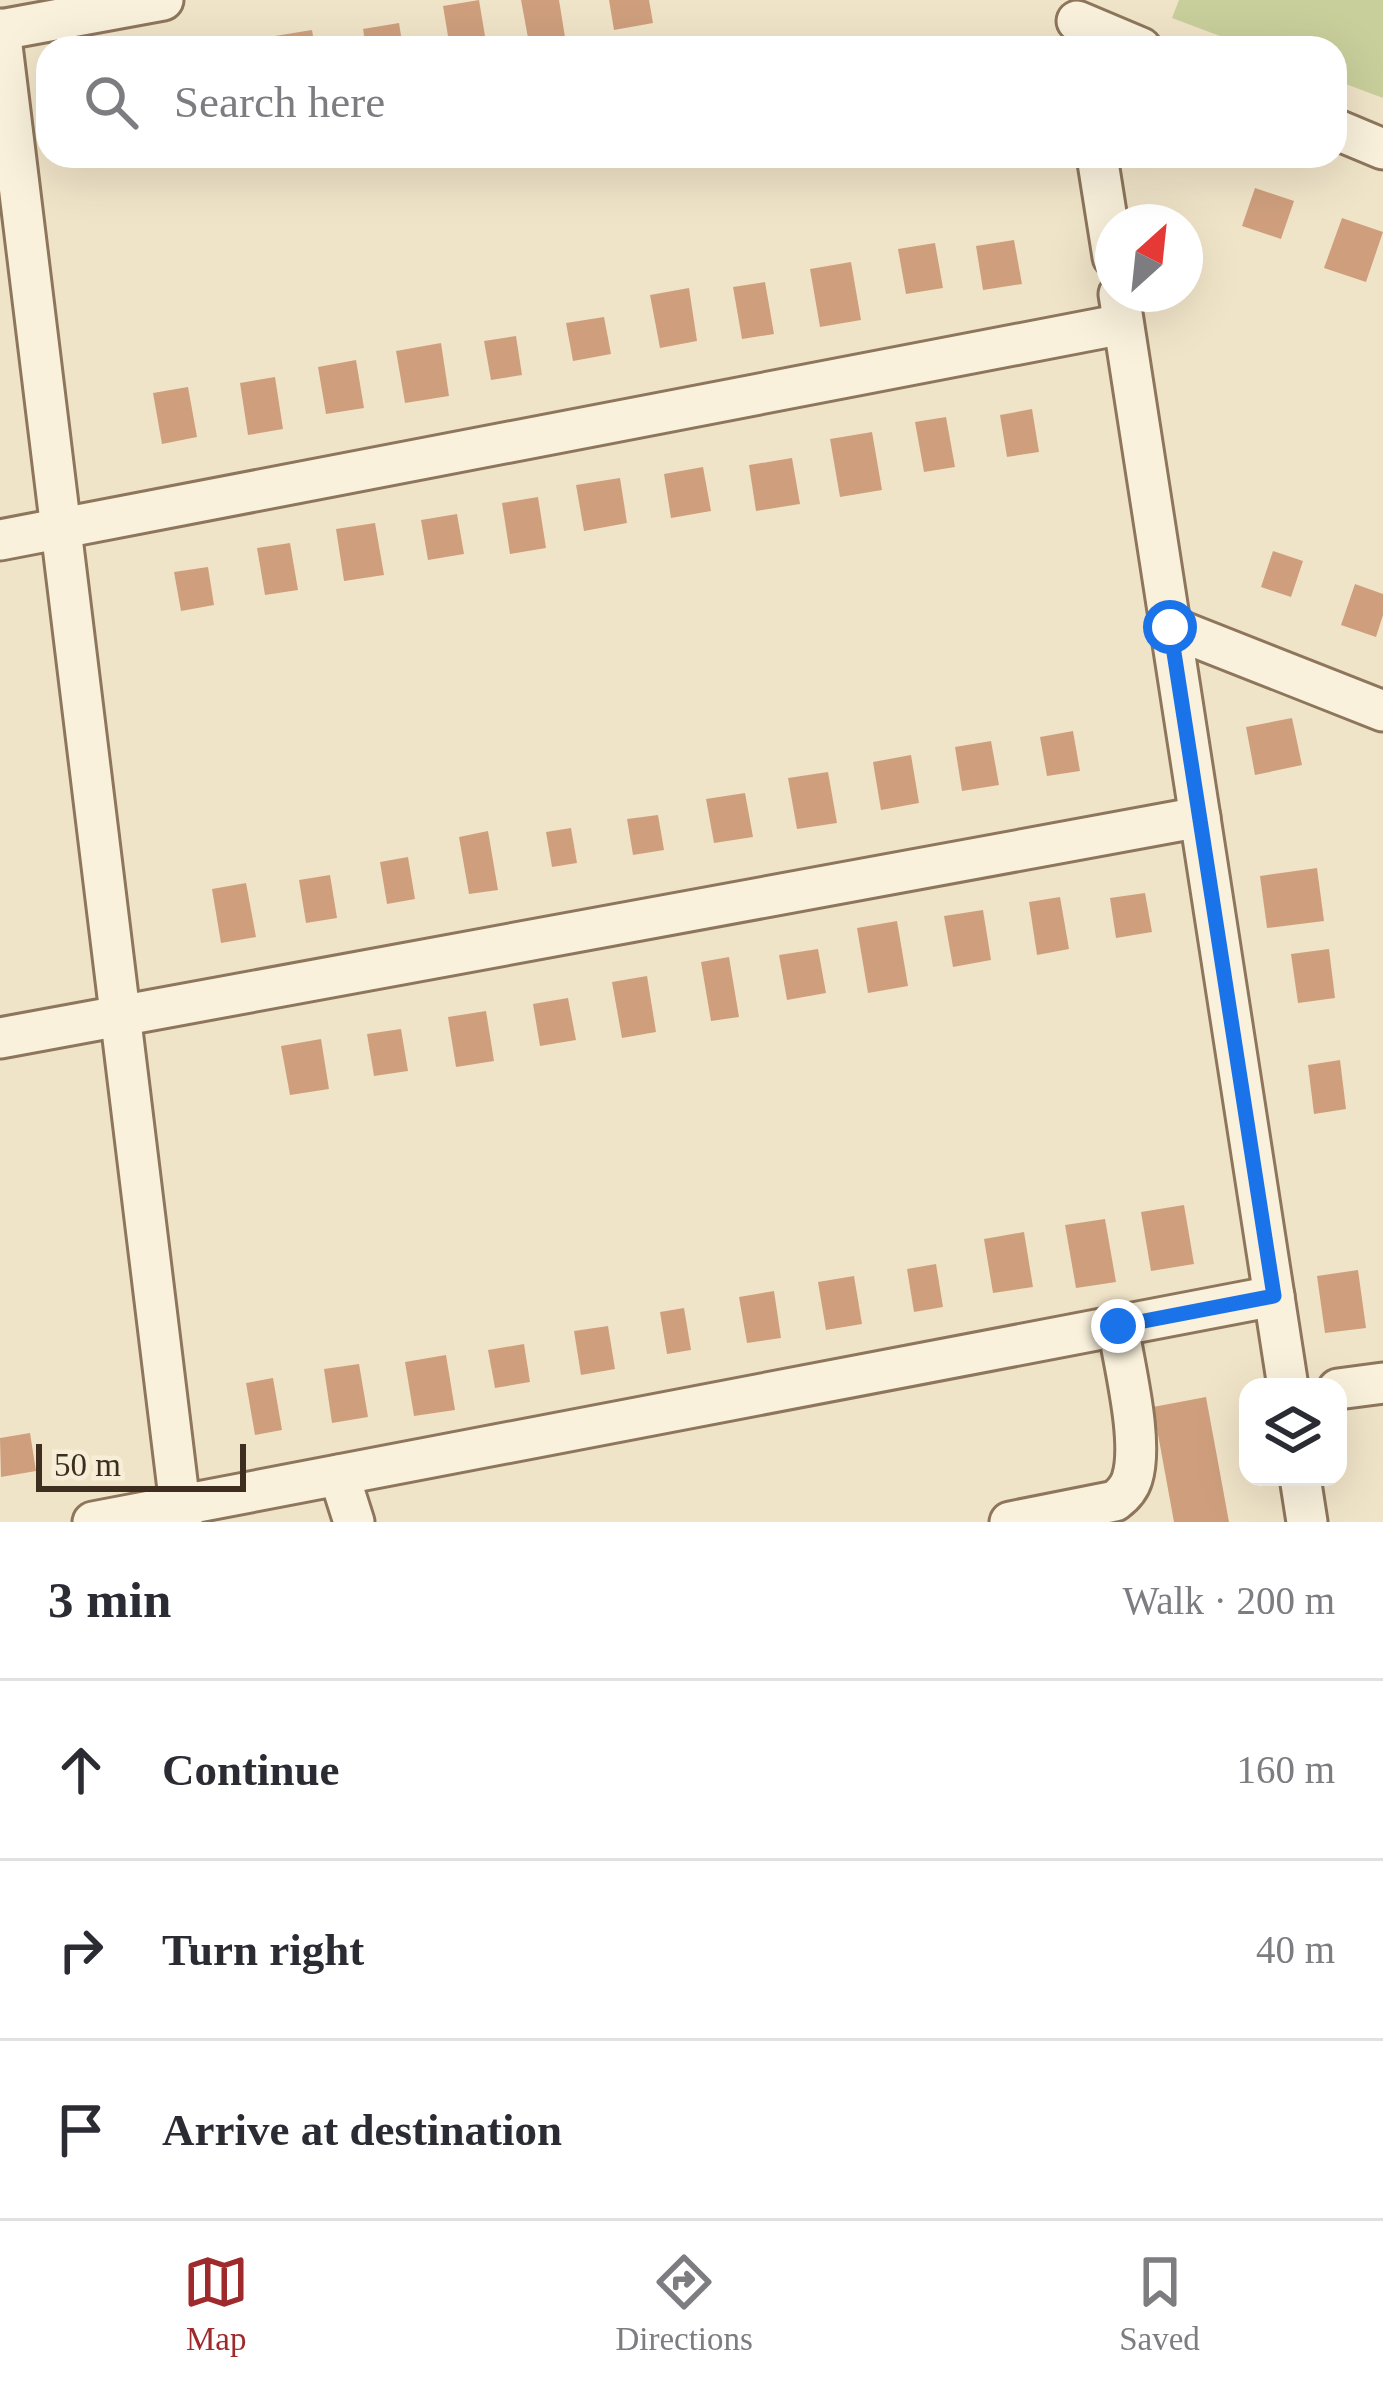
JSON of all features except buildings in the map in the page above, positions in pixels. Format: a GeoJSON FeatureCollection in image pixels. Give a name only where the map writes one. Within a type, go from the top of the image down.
{"type":"FeatureCollection","features":[{"type":"Feature","properties":{"kind":"street"},"geometry":{"type":"LineString","coordinates":[[163,0],[0,30],[182,1514]]}},
{"type":"Feature","properties":{"kind":"street"},"geometry":{"type":"LineString","coordinates":[[1077,23],[1111,36]]}},
{"type":"Feature","properties":{"kind":"street"},"geometry":{"type":"LineString","coordinates":[[1347,134],[1383,149]]}},
{"type":"Feature","properties":{"kind":"street"},"geometry":{"type":"LineString","coordinates":[[1099,168],[1105,204]]}},
{"type":"Feature","properties":{"kind":"street"},"geometry":{"type":"LineString","coordinates":[[0,540],[1107,312]]}},
{"type":"Feature","properties":{"kind":"street"},"geometry":{"type":"LineString","coordinates":[[1121,312],[1287,1378]]}},
{"type":"Feature","properties":{"kind":"street"},"geometry":{"type":"LineString","coordinates":[[1170,627],[1383,711]]}},
{"type":"Feature","properties":{"kind":"street"},"geometry":{"type":"LineString","coordinates":[[0,1038],[1200,817]]}},
{"type":"Feature","properties":{"kind":"street"},"geometry":{"type":"LineString","coordinates":[[93,1522],[182,1514],[339,1474],[1274,1296]]}},
{"type":"Feature","properties":{"kind":"street"},"geometry":{"type":"LineString","coordinates":[[1010,1522],[1115,1501],[1125,1494],[1137,1457],[1118,1326]]}},
{"type":"Feature","properties":{"kind":"street"},"geometry":{"type":"LineString","coordinates":[[1347,1388],[1383,1383]]}},
{"type":"Feature","properties":{"kind":"street"},"geometry":{"type":"LineString","coordinates":[[339,1474],[353,1522]]}},
{"type":"Feature","properties":{"kind":"street"},"geometry":{"type":"LineString","coordinates":[[1301,1486],[1306,1522]]}},
{"type":"Feature","properties":{"kind":"green space"},"geometry":{"type":"Polygon","coordinates":[[[1179,0],[1383,0],[1383,98],[1347,84],[1347,36],[1220,36],[1172,18],[1179,0]]]}},
{"type":"Feature","properties":{"kind":"route"},"geometry":{"type":"LineString","coordinates":[[1118,1326],[1274,1296],[1170,627]]}}]}
